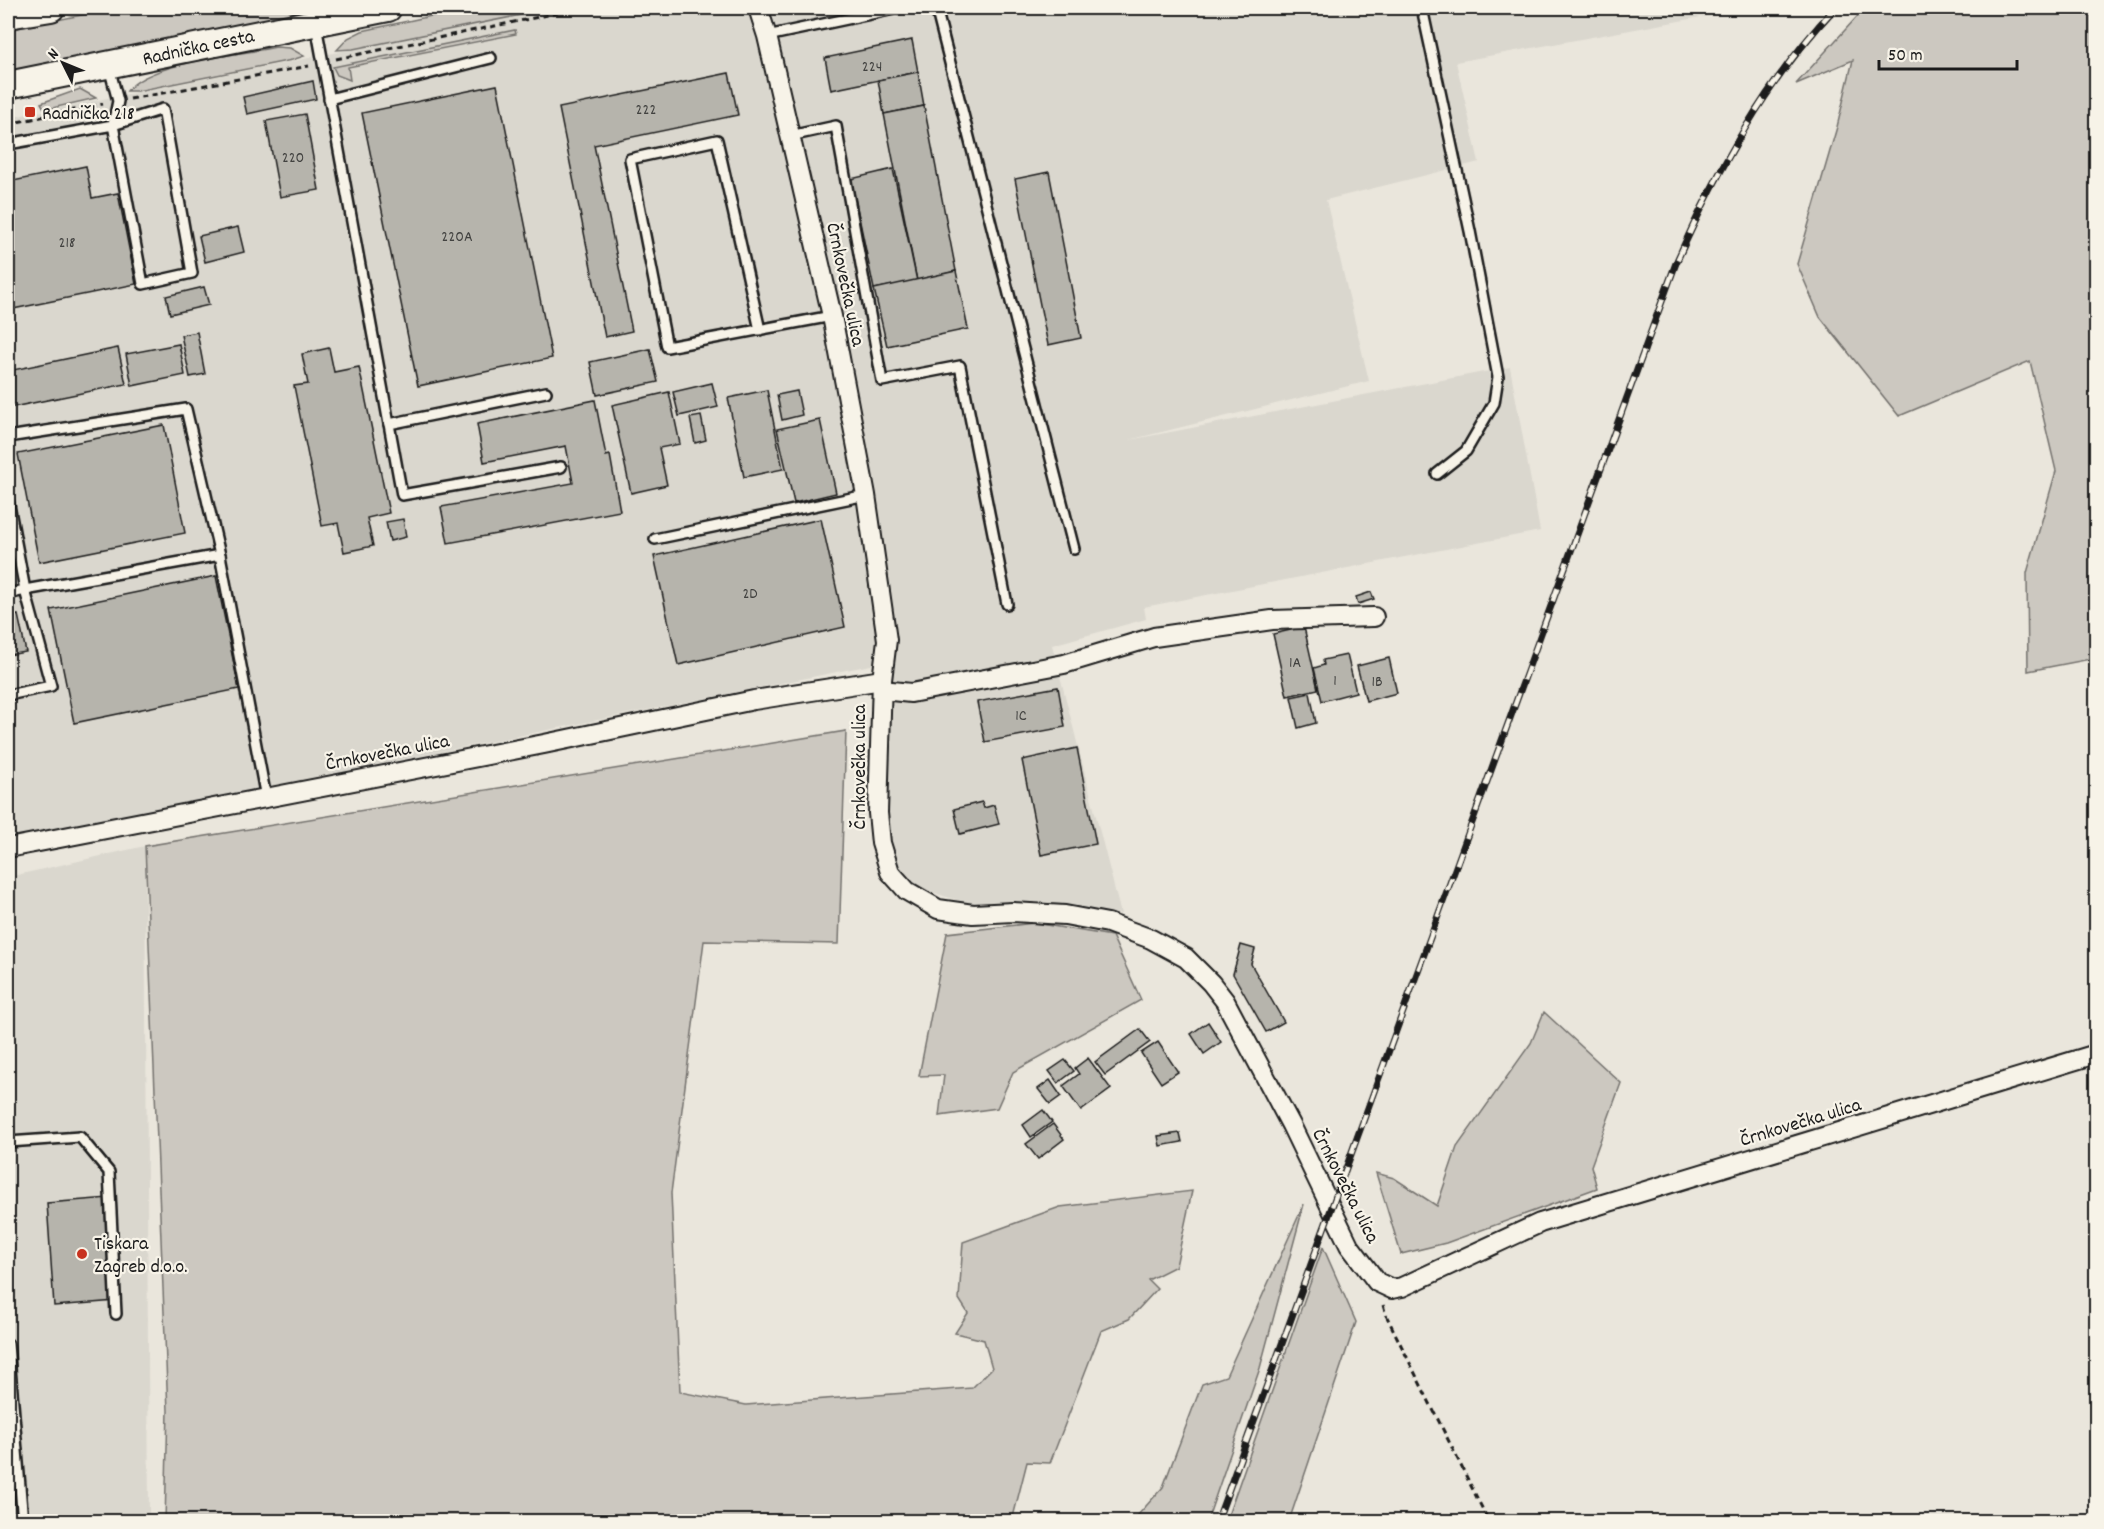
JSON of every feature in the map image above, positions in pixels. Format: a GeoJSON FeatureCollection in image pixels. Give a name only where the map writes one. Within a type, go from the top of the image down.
{"type":"FeatureCollection","features":[{"type":"Feature","properties":{"kind":"main road"},"geometry":{"type":"LineString","coordinates":[[8,15],[51,8]]}},
{"type":"Feature","properties":{"kind":"main road","name":"Radnička cesta"},"geometry":{"type":"LineString","coordinates":[[8,85],[388,8]]}},
{"type":"Feature","properties":{"kind":"street","name":"Črnkovečka ulica"},"geometry":{"type":"LineString","coordinates":[[758,8],[767,36],[832,316],[866,495],[888,640],[882,685],[878,813],[881,843],[890,872],[907,891],[938,909],[973,914],[1013,912],[1065,915],[1108,923],[1151,939],[1186,958],[1225,1001],[1291,1125],[1349,1245],[1377,1282],[1392,1289],[1402,1287],[1540,1223],[2097,1054]]}},
{"type":"Feature","properties":{"kind":"street"},"geometry":{"type":"LineString","coordinates":[[882,685],[911,693],[1064,664],[1154,637],[1272,620],[1374,617]]}},
{"type":"Feature","properties":{"kind":"street","name":"Črnkovečka ulica"},"geometry":{"type":"LineString","coordinates":[[8,848],[544,744],[754,700],[882,685]]}},
{"type":"Feature","properties":{"kind":"lane"},"geometry":{"type":"LineString","coordinates":[[767,36],[899,8]]}},
{"type":"Feature","properties":{"kind":"lane"},"geometry":{"type":"LineString","coordinates":[[936,8],[1074,549]]}},
{"type":"Feature","properties":{"kind":"lane"},"geometry":{"type":"LineString","coordinates":[[1422,8],[1470,231],[1498,377],[1494,403],[1466,451],[1437,474]]}},
{"type":"Feature","properties":{"kind":"lane"},"geometry":{"type":"LineString","coordinates":[[315,22],[402,495],[561,468]]}},
{"type":"Feature","properties":{"kind":"lane"},"geometry":{"type":"LineString","coordinates":[[329,99],[491,58]]}},
{"type":"Feature","properties":{"kind":"lane"},"geometry":{"type":"LineString","coordinates":[[8,144],[113,125],[163,110],[192,273],[143,284],[113,125],[118,101],[108,64]]}},
{"type":"Feature","properties":{"kind":"lane"},"geometry":{"type":"LineString","coordinates":[[790,136],[836,126],[882,381],[960,366],[1007,604]]}},
{"type":"Feature","properties":{"kind":"lane"},"geometry":{"type":"LineString","coordinates":[[760,330],[717,140],[630,159],[667,347],[760,330],[832,316]]}},
{"type":"Feature","properties":{"kind":"lane"},"geometry":{"type":"LineString","coordinates":[[389,424],[546,392]]}},
{"type":"Feature","properties":{"kind":"lane"},"geometry":{"type":"LineString","coordinates":[[8,437],[186,409],[220,555],[266,798]]}},
{"type":"Feature","properties":{"kind":"lane"},"geometry":{"type":"LineString","coordinates":[[655,539],[866,495]]}},
{"type":"Feature","properties":{"kind":"lane"},"geometry":{"type":"LineString","coordinates":[[8,500],[25,590],[51,686],[8,695]]}},
{"type":"Feature","properties":{"kind":"lane"},"geometry":{"type":"LineString","coordinates":[[8,594],[220,555]]}},
{"type":"Feature","properties":{"kind":"lane"},"geometry":{"type":"LineString","coordinates":[[8,1142],[80,1137],[109,1172],[116,1314]]}},
{"type":"Feature","properties":{"kind":"lane"},"geometry":{"type":"LineString","coordinates":[[8,1344],[23,1521]]}},
{"type":"Feature","properties":{"kind":"path"},"geometry":{"type":"LineString","coordinates":[[350,57],[582,8]]}},
{"type":"Feature","properties":{"kind":"path"},"geometry":{"type":"LineString","coordinates":[[133,98],[308,66]]}},
{"type":"Feature","properties":{"kind":"path"},"geometry":{"type":"LineString","coordinates":[[8,124],[96,106]]}},
{"type":"Feature","properties":{"kind":"path"},"geometry":{"type":"LineString","coordinates":[[1377,1282],[1386,1315],[1489,1521]]}},
{"type":"Feature","properties":{"kind":"shaded area"},"geometry":{"type":"Polygon","coordinates":[[[116,8],[331,8],[8,73],[8,30],[116,8]]]}},
{"type":"Feature","properties":{"kind":"shaded area"},"geometry":{"type":"Polygon","coordinates":[[[468,8],[556,8],[353,49],[337,50],[348,38],[362,31],[468,8]]]}},
{"type":"Feature","properties":{"kind":"shaded area"},"geometry":{"type":"Polygon","coordinates":[[[559,8],[1750,8],[1456,62],[1479,162],[1326,200],[1369,381],[1129,440],[1510,367],[1540,531],[1144,607],[1146,619],[1052,645],[1121,914],[972,905],[916,887],[893,861],[884,828],[892,669],[876,664],[8,839],[8,118],[559,8]]]}},
{"type":"Feature","properties":{"kind":"shaded area"},"geometry":{"type":"Polygon","coordinates":[[[1865,8],[2096,8],[2096,658],[2028,671],[2027,573],[2056,471],[2030,361],[1899,416],[1820,317],[1797,264],[1837,127],[1853,60],[1796,84],[1865,8]]]}},
{"type":"Feature","properties":{"kind":"shaded area"},"geometry":{"type":"Polygon","coordinates":[[[515,30],[516,34],[348,67],[350,80],[337,75],[333,67],[515,30]]]}},
{"type":"Feature","properties":{"kind":"shaded area"},"geometry":{"type":"Polygon","coordinates":[[[276,47],[290,48],[304,56],[137,91],[127,91],[138,81],[174,66],[276,47]]]}},
{"type":"Feature","properties":{"kind":"shaded area"},"geometry":{"type":"Polygon","coordinates":[[[80,89],[96,98],[48,109],[44,108],[41,103],[80,89]]]}},
{"type":"Feature","properties":{"kind":"shaded area"},"geometry":{"type":"Polygon","coordinates":[[[846,731],[839,944],[704,941],[671,1193],[680,1392],[746,1405],[972,1388],[992,1368],[984,1340],[955,1333],[968,1313],[959,1299],[963,1242],[1060,1207],[1192,1191],[1176,1266],[1148,1280],[1157,1289],[1129,1319],[1101,1331],[1050,1463],[1027,1462],[1012,1521],[165,1521],[168,1411],[145,846],[846,731]]]}},
{"type":"Feature","properties":{"kind":"shaded area"},"geometry":{"type":"Polygon","coordinates":[[[145,846],[149,1521],[8,1521],[8,877],[145,846]]]}},
{"type":"Feature","properties":{"kind":"shaded area"},"geometry":{"type":"Polygon","coordinates":[[[1034,923],[1112,936],[1141,1000],[1013,1072],[997,1108],[939,1116],[944,1075],[919,1076],[947,933],[1034,923]]]}},
{"type":"Feature","properties":{"kind":"shaded area"},"geometry":{"type":"Polygon","coordinates":[[[1544,1012],[1621,1083],[1591,1166],[1597,1188],[1446,1243],[1401,1254],[1376,1173],[1394,1178],[1437,1206],[1457,1147],[1531,1043],[1544,1012]]]}},
{"type":"Feature","properties":{"kind":"shaded area"},"geometry":{"type":"Polygon","coordinates":[[[1304,1204],[1260,1368],[1207,1521],[1136,1521],[1137,1516],[1163,1487],[1202,1384],[1226,1376],[1304,1204]]]}},
{"type":"Feature","properties":{"kind":"shaded area"},"geometry":{"type":"Polygon","coordinates":[[[1323,1247],[1356,1322],[1289,1521],[1226,1521],[1323,1247]]]}},
{"type":"Feature","properties":{"kind":"building"},"geometry":{"type":"Polygon","coordinates":[[[912,40],[918,72],[831,90],[825,58],[912,40]]]}},
{"type":"Feature","properties":{"kind":"building"},"geometry":{"type":"Polygon","coordinates":[[[918,72],[924,106],[884,114],[878,80],[918,72]]]}},
{"type":"Feature","properties":{"kind":"building"},"geometry":{"type":"Polygon","coordinates":[[[729,73],[738,115],[594,145],[632,331],[605,337],[559,108],[729,73]]]}},
{"type":"Feature","properties":{"kind":"building"},"geometry":{"type":"Polygon","coordinates":[[[313,81],[316,99],[247,114],[243,97],[313,81]]]}},
{"type":"Feature","properties":{"kind":"building"},"geometry":{"type":"Polygon","coordinates":[[[497,85],[552,358],[418,386],[362,113],[497,85]]]}},
{"type":"Feature","properties":{"kind":"building"},"geometry":{"type":"Polygon","coordinates":[[[924,106],[956,271],[917,281],[884,114],[924,106]]]}},
{"type":"Feature","properties":{"kind":"building"},"geometry":{"type":"Polygon","coordinates":[[[305,114],[319,190],[280,197],[266,121],[305,114]]]}},
{"type":"Feature","properties":{"kind":"building"},"geometry":{"type":"Polygon","coordinates":[[[86,166],[92,198],[118,193],[136,284],[8,310],[8,182],[86,166]]]}},
{"type":"Feature","properties":{"kind":"building"},"geometry":{"type":"Polygon","coordinates":[[[893,169],[917,281],[874,289],[851,179],[893,169]]]}},
{"type":"Feature","properties":{"kind":"building"},"geometry":{"type":"Polygon","coordinates":[[[1049,172],[1081,338],[1048,345],[1015,179],[1049,172]]]}},
{"type":"Feature","properties":{"kind":"building"},"geometry":{"type":"Polygon","coordinates":[[[238,227],[244,252],[205,262],[199,236],[238,227]]]}},
{"type":"Feature","properties":{"kind":"building"},"geometry":{"type":"Polygon","coordinates":[[[956,271],[968,329],[887,346],[874,289],[956,271]]]}},
{"type":"Feature","properties":{"kind":"building"},"geometry":{"type":"Polygon","coordinates":[[[204,287],[209,305],[170,314],[166,296],[204,287]]]}},
{"type":"Feature","properties":{"kind":"building"},"geometry":{"type":"Polygon","coordinates":[[[197,332],[205,374],[190,377],[181,335],[197,332]]]}},
{"type":"Feature","properties":{"kind":"building"},"geometry":{"type":"Polygon","coordinates":[[[179,344],[185,375],[132,386],[126,354],[179,344]]]}},
{"type":"Feature","properties":{"kind":"building"},"geometry":{"type":"Polygon","coordinates":[[[118,348],[126,384],[8,408],[8,371],[118,348]]]}},
{"type":"Feature","properties":{"kind":"building"},"geometry":{"type":"Polygon","coordinates":[[[329,348],[334,372],[359,367],[389,513],[367,518],[373,546],[344,552],[338,523],[322,526],[294,386],[308,384],[302,354],[329,348]]]}},
{"type":"Feature","properties":{"kind":"building"},"geometry":{"type":"Polygon","coordinates":[[[650,349],[658,382],[597,395],[590,362],[650,349]]]}},
{"type":"Feature","properties":{"kind":"building"},"geometry":{"type":"Polygon","coordinates":[[[712,383],[718,407],[679,416],[673,392],[712,383]]]}},
{"type":"Feature","properties":{"kind":"building"},"geometry":{"type":"Polygon","coordinates":[[[767,390],[783,469],[744,477],[728,398],[767,390]]]}},
{"type":"Feature","properties":{"kind":"building"},"geometry":{"type":"Polygon","coordinates":[[[797,391],[802,415],[782,420],[777,395],[797,391]]]}},
{"type":"Feature","properties":{"kind":"building"},"geometry":{"type":"Polygon","coordinates":[[[669,392],[680,444],[659,448],[667,485],[631,493],[612,405],[669,392]]]}},
{"type":"Feature","properties":{"kind":"building"},"geometry":{"type":"Polygon","coordinates":[[[595,400],[606,456],[610,455],[620,511],[448,543],[441,507],[573,483],[566,446],[484,462],[477,424],[595,400]]]}},
{"type":"Feature","properties":{"kind":"building"},"geometry":{"type":"Polygon","coordinates":[[[701,416],[706,440],[695,443],[690,418],[701,416]]]}},
{"type":"Feature","properties":{"kind":"building"},"geometry":{"type":"Polygon","coordinates":[[[820,420],[836,493],[794,503],[777,429],[820,420]]]}},
{"type":"Feature","properties":{"kind":"building"},"geometry":{"type":"Polygon","coordinates":[[[164,425],[185,533],[39,562],[18,454],[164,425]]]}},
{"type":"Feature","properties":{"kind":"building"},"geometry":{"type":"Polygon","coordinates":[[[403,519],[406,537],[390,541],[386,522],[403,519]]]}},
{"type":"Feature","properties":{"kind":"building"},"geometry":{"type":"Polygon","coordinates":[[[821,519],[845,627],[678,665],[654,556],[821,519]]]}},
{"type":"Feature","properties":{"kind":"building"},"geometry":{"type":"Polygon","coordinates":[[[216,576],[239,689],[74,723],[51,610],[216,576]]]}},
{"type":"Feature","properties":{"kind":"building"},"geometry":{"type":"Polygon","coordinates":[[[1371,592],[1374,599],[1358,604],[1356,597],[1371,592]]]}},
{"type":"Feature","properties":{"kind":"building"},"geometry":{"type":"Polygon","coordinates":[[[18,615],[26,652],[8,655],[8,617],[18,615]]]}},
{"type":"Feature","properties":{"kind":"building"},"geometry":{"type":"Polygon","coordinates":[[[1304,627],[1318,689],[1287,696],[1273,634],[1304,627]]]}},
{"type":"Feature","properties":{"kind":"building"},"geometry":{"type":"Polygon","coordinates":[[[1347,655],[1356,692],[1322,701],[1314,668],[1324,665],[1323,660],[1347,655]]]}},
{"type":"Feature","properties":{"kind":"building"},"geometry":{"type":"Polygon","coordinates":[[[1389,658],[1397,693],[1366,701],[1357,666],[1389,658]]]}},
{"type":"Feature","properties":{"kind":"building"},"geometry":{"type":"Polygon","coordinates":[[[1058,687],[1065,727],[985,742],[977,702],[1058,687]]]}},
{"type":"Feature","properties":{"kind":"building"},"geometry":{"type":"Polygon","coordinates":[[[1310,693],[1316,723],[1298,728],[1291,697],[1310,693]]]}},
{"type":"Feature","properties":{"kind":"building"},"geometry":{"type":"Polygon","coordinates":[[[1077,748],[1096,844],[1041,855],[1022,760],[1077,748]]]}},
{"type":"Feature","properties":{"kind":"building"},"geometry":{"type":"Polygon","coordinates":[[[982,802],[984,808],[994,805],[999,824],[960,834],[954,809],[982,802]]]}},
{"type":"Feature","properties":{"kind":"building"},"geometry":{"type":"Polygon","coordinates":[[[1241,945],[1255,949],[1251,964],[1284,1022],[1266,1032],[1233,974],[1241,945]]]}},
{"type":"Feature","properties":{"kind":"building"},"geometry":{"type":"Polygon","coordinates":[[[1208,1022],[1221,1042],[1204,1054],[1191,1034],[1208,1022]]]}},
{"type":"Feature","properties":{"kind":"building"},"geometry":{"type":"Polygon","coordinates":[[[1140,1029],[1150,1042],[1105,1075],[1095,1062],[1140,1029]]]}},
{"type":"Feature","properties":{"kind":"building"},"geometry":{"type":"Polygon","coordinates":[[[1158,1042],[1178,1072],[1161,1083],[1141,1053],[1158,1042]]]}},
{"type":"Feature","properties":{"kind":"building"},"geometry":{"type":"Polygon","coordinates":[[[1088,1058],[1111,1089],[1081,1111],[1063,1086],[1079,1074],[1075,1068],[1088,1058]]]}},
{"type":"Feature","properties":{"kind":"building"},"geometry":{"type":"Polygon","coordinates":[[[1065,1060],[1074,1071],[1058,1083],[1049,1071],[1065,1060]]]}},
{"type":"Feature","properties":{"kind":"building"},"geometry":{"type":"Polygon","coordinates":[[[1050,1080],[1061,1096],[1050,1104],[1038,1089],[1050,1080]]]}},
{"type":"Feature","properties":{"kind":"building"},"geometry":{"type":"Polygon","coordinates":[[[1043,1110],[1052,1122],[1031,1137],[1023,1125],[1043,1110]]]}},
{"type":"Feature","properties":{"kind":"building"},"geometry":{"type":"Polygon","coordinates":[[[1053,1124],[1064,1139],[1038,1159],[1026,1144],[1053,1124]]]}},
{"type":"Feature","properties":{"kind":"building"},"geometry":{"type":"Polygon","coordinates":[[[1180,1133],[1182,1142],[1160,1146],[1158,1136],[1180,1133]]]}},
{"type":"Feature","properties":{"kind":"building"},"geometry":{"type":"Polygon","coordinates":[[[109,1198],[116,1301],[54,1306],[47,1203],[109,1198]]]}},
{"type":"Feature","properties":{"kind":"railway"},"geometry":{"type":"LineString","coordinates":[[1217,1522],[1676,263],[1709,194],[1745,128],[1787,66],[1835,8]]}},
{"type":"Feature","properties":{"kind":"place","name":"Radnička 218"},"geometry":{"type":"Point","coordinates":[30,112]}},
{"type":"Feature","properties":{"kind":"place","name":"Tiskara Zagreb d.o.o."},"geometry":{"type":"Point","coordinates":[82,1254]}}]}
